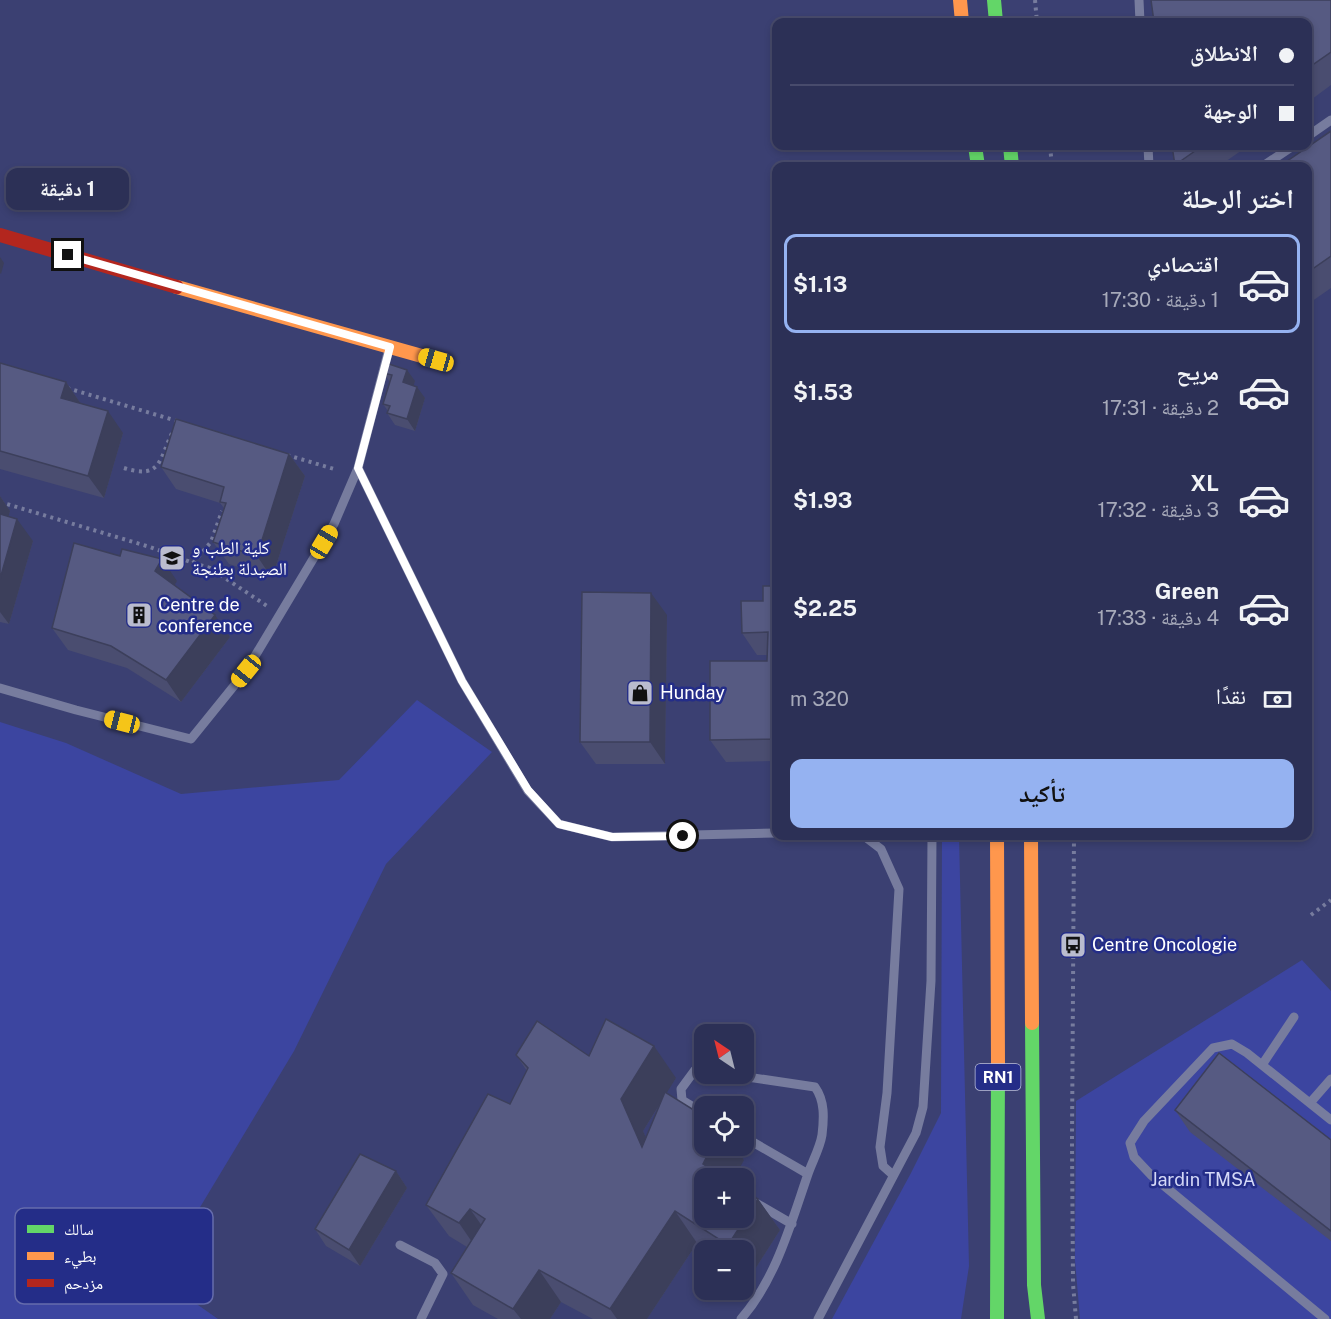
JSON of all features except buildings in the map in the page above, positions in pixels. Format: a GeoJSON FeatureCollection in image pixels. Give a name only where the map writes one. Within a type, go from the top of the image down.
{"type":"FeatureCollection","features":[{"type":"Feature","properties":{"kind":"main road"},"geometry":{"type":"LineString","coordinates":[[960,0],[962,18]]}},
{"type":"Feature","properties":{"kind":"main road"},"geometry":{"type":"LineString","coordinates":[[994,0],[996,18]]}},
{"type":"Feature","properties":{"kind":"main road"},"geometry":{"type":"LineString","coordinates":[[0,235],[436,360]]}},
{"type":"Feature","properties":{"kind":"main road","name":"RN1"},"geometry":{"type":"LineString","coordinates":[[997,840],[999,1184],[997,1319]]}},
{"type":"Feature","properties":{"kind":"main road","name":"RN1"},"geometry":{"type":"LineString","coordinates":[[1031,840],[1034,1285],[1038,1319]]}},
{"type":"Feature","properties":{"kind":"lane"},"geometry":{"type":"LineString","coordinates":[[1139,0],[1140,18]]}},
{"type":"Feature","properties":{"kind":"lane"},"geometry":{"type":"LineString","coordinates":[[1312,133],[1331,120]]}},
{"type":"Feature","properties":{"kind":"lane"},"geometry":{"type":"LineString","coordinates":[[1269,162],[1287,150]]}},
{"type":"Feature","properties":{"kind":"lane"},"geometry":{"type":"LineString","coordinates":[[0,688],[191,740],[246,671],[334,524],[358,468],[390,347]]}},
{"type":"Feature","properties":{"kind":"lane"},"geometry":{"type":"LineString","coordinates":[[358,468],[462,681],[528,790],[559,824],[612,837],[772,833]]}},
{"type":"Feature","properties":{"kind":"lane"},"geometry":{"type":"LineString","coordinates":[[869,840],[881,849],[899,889],[887,1093],[880,1147],[883,1166],[893,1175]]}},
{"type":"Feature","properties":{"kind":"lane"},"geometry":{"type":"LineString","coordinates":[[818,1319],[916,1133],[923,1107],[931,981],[932,840]]}},
{"type":"Feature","properties":{"kind":"lane"},"geometry":{"type":"LineString","coordinates":[[1262,1065],[1294,1017]]}},
{"type":"Feature","properties":{"kind":"lane"},"geometry":{"type":"LineString","coordinates":[[1325,1319],[1151,1175],[1134,1157],[1130,1143],[1144,1121],[1213,1048],[1232,1044],[1331,1120]]}},
{"type":"Feature","properties":{"kind":"lane"},"geometry":{"type":"LineString","coordinates":[[694,1071],[681,1089],[682,1100],[694,1107]]}},
{"type":"Feature","properties":{"kind":"lane"},"geometry":{"type":"LineString","coordinates":[[741,1319],[753,1306],[792,1224],[821,1138],[824,1117],[821,1096],[815,1087],[754,1078]]}},
{"type":"Feature","properties":{"kind":"lane"},"geometry":{"type":"LineString","coordinates":[[1310,1103],[1331,1079]]}},
{"type":"Feature","properties":{"kind":"lane"},"geometry":{"type":"LineString","coordinates":[[754,1143],[808,1174]]}},
{"type":"Feature","properties":{"kind":"lane"},"geometry":{"type":"LineString","coordinates":[[754,1202],[792,1224]]}},
{"type":"Feature","properties":{"kind":"lane"},"geometry":{"type":"LineString","coordinates":[[400,1245],[435,1263],[443,1274],[421,1319]]}},
{"type":"Feature","properties":{"kind":"path"},"geometry":{"type":"LineString","coordinates":[[1035,0],[1037,18]]}},
{"type":"Feature","properties":{"kind":"path"},"geometry":{"type":"LineString","coordinates":[[58,385],[177,422],[157,466],[145,473],[124,468]]}},
{"type":"Feature","properties":{"kind":"path"},"geometry":{"type":"LineString","coordinates":[[278,452],[334,469]]}},
{"type":"Feature","properties":{"kind":"path"},"geometry":{"type":"LineString","coordinates":[[0,502],[150,547],[210,568],[280,615]]}},
{"type":"Feature","properties":{"kind":"path"},"geometry":{"type":"LineString","coordinates":[[194,563],[211,542],[222,511]]}},
{"type":"Feature","properties":{"kind":"path"},"geometry":{"type":"LineString","coordinates":[[1074,840],[1072,1141],[1073,1284],[1077,1319]]}},
{"type":"Feature","properties":{"kind":"path"},"geometry":{"type":"LineString","coordinates":[[1311,915],[1331,900]]}},
{"type":"Feature","properties":{"kind":"green space"},"geometry":{"type":"Polygon","coordinates":[[[417,700],[492,752],[386,864],[294,1051],[200,1208],[15,1208],[15,1304],[197,1304],[218,1319],[0,1319],[0,722],[66,743],[181,794],[339,780],[417,700]]]}},
{"type":"Feature","properties":{"kind":"green space"},"geometry":{"type":"Polygon","coordinates":[[[942,840],[959,840],[969,1266],[961,1319],[832,1319],[941,1113],[942,840]]]}},
{"type":"Feature","properties":{"kind":"green space","name":"Jardin TMSA"},"geometry":{"type":"Polygon","coordinates":[[[1302,960],[1331,991],[1331,1319],[1080,1319],[1075,1260],[1076,1101],[1302,960]]]}},
{"type":"Feature","properties":{"kind":"traffic: fast"},"geometry":{"type":"LineString","coordinates":[[994,0],[996,18]]}},
{"type":"Feature","properties":{"kind":"traffic: fast"},"geometry":{"type":"LineString","coordinates":[[976,150],[977,162]]}},
{"type":"Feature","properties":{"kind":"traffic: fast"},"geometry":{"type":"LineString","coordinates":[[1010,150],[1012,162]]}},
{"type":"Feature","properties":{"kind":"traffic: fast"},"geometry":{"type":"LineString","coordinates":[[1032,1023],[1034,1285],[1038,1319]]}},
{"type":"Feature","properties":{"kind":"traffic: fast"},"geometry":{"type":"LineString","coordinates":[[997,1319],[998,1064]]}},
{"type":"Feature","properties":{"kind":"traffic: slow"},"geometry":{"type":"LineString","coordinates":[[960,0],[962,18]]}},
{"type":"Feature","properties":{"kind":"traffic: slow"},"geometry":{"type":"LineString","coordinates":[[177,287],[436,360]]}},
{"type":"Feature","properties":{"kind":"traffic: slow"},"geometry":{"type":"LineString","coordinates":[[997,840],[998,1064]]}},
{"type":"Feature","properties":{"kind":"traffic: slow"},"geometry":{"type":"LineString","coordinates":[[1031,840],[1032,1023]]}},
{"type":"Feature","properties":{"kind":"traffic: jam"},"geometry":{"type":"LineString","coordinates":[[0,235],[177,287]]}},
{"type":"Feature","properties":{"kind":"place","name":"كلية الطب و الصيدلة بطنجة"},"geometry":{"type":"Point","coordinates":[172,558]}},
{"type":"Feature","properties":{"kind":"place","name":"Centre de conference"},"geometry":{"type":"Point","coordinates":[139,615]}},
{"type":"Feature","properties":{"kind":"place","name":"Hunday"},"geometry":{"type":"Point","coordinates":[640,693]}},
{"type":"Feature","properties":{"kind":"place","name":"Centre Oncologie"},"geometry":{"type":"Point","coordinates":[1073,945]}},
{"type":"Feature","properties":{"kind":"route"},"geometry":{"type":"LineString","coordinates":[[68,255],[390,347],[358,468],[462,681],[528,790],[559,824],[612,837],[683,836]]}}]}
